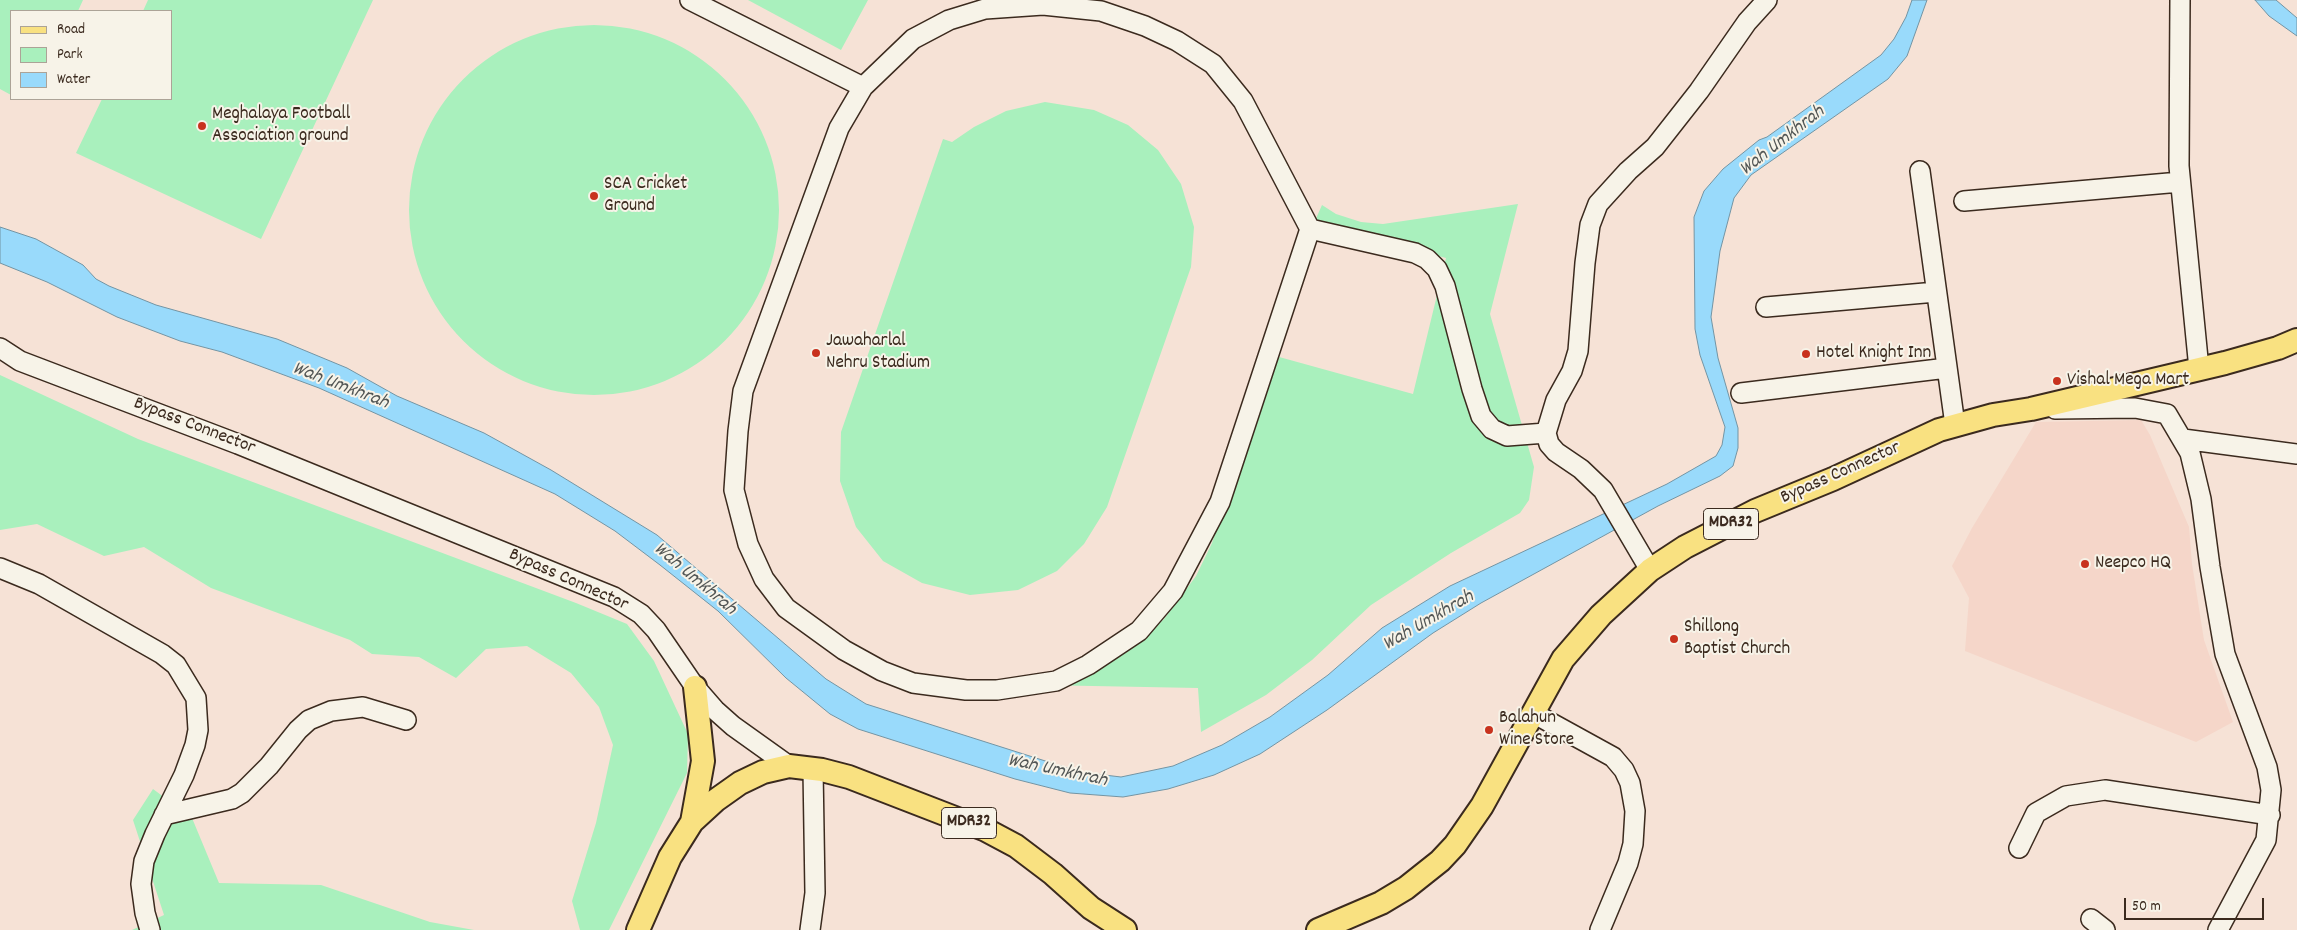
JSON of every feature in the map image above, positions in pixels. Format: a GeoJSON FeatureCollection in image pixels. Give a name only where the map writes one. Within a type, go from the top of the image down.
{"type":"FeatureCollection","features":[{"type":"Feature","properties":{"kind":"main road","name":"Bypass Connector"},"geometry":{"type":"LineString","coordinates":[[1318,930],[1381,903],[1406,888],[1440,861],[1455,845],[1482,806],[1563,659],[1602,616],[1650,570],[1685,548],[1755,511],[1833,479],[1939,430],[1993,415],[2031,409],[2199,369],[2278,348],[2297,340]]}},
{"type":"Feature","properties":{"kind":"main road"},"geometry":{"type":"LineString","coordinates":[[692,822],[703,761],[696,687]]}},
{"type":"Feature","properties":{"kind":"main road","name":"Bypass Connector"},"geometry":{"type":"LineString","coordinates":[[789,766],[849,777],[986,830],[1016,846],[1053,874],[1091,908],[1125,930]]}},
{"type":"Feature","properties":{"kind":"main road","name":"MDR32"},"geometry":{"type":"LineString","coordinates":[[638,930],[670,857],[692,822],[716,800],[740,783],[763,772],[789,766]]}},
{"type":"Feature","properties":{"kind":"street"},"geometry":{"type":"LineString","coordinates":[[690,0],[863,87]]}},
{"type":"Feature","properties":{"kind":"street"},"geometry":{"type":"LineString","coordinates":[[1650,570],[1612,502],[1592,479],[1556,452],[1549,444],[1546,433],[1556,400],[1572,371],[1578,352],[1590,225],[1598,204],[1628,171],[1655,147],[1699,92],[1747,22],[1767,0]]}},
{"type":"Feature","properties":{"kind":"street"},"geometry":{"type":"LineString","coordinates":[[2180,0],[2180,182],[2199,369]]}},
{"type":"Feature","properties":{"kind":"street"},"geometry":{"type":"LineString","coordinates":[[1043,5],[1101,11],[1144,26],[1177,41],[1213,64],[1243,101],[1310,229],[1220,502],[1173,591],[1140,631],[1088,664],[1056,681],[997,690],[966,690],[913,683],[882,671],[844,650],[786,608],[764,579],[748,544],[734,490],[743,391],[840,128],[863,87],[913,39],[958,18],[985,9],[1043,5]]}},
{"type":"Feature","properties":{"kind":"street"},"geometry":{"type":"LineString","coordinates":[[1920,171],[1955,425]]}},
{"type":"Feature","properties":{"kind":"street"},"geometry":{"type":"LineString","coordinates":[[1964,201],[2180,182]]}},
{"type":"Feature","properties":{"kind":"street"},"geometry":{"type":"LineString","coordinates":[[1310,229],[1415,253],[1426,259],[1437,269],[1445,286],[1481,416],[1492,429],[1506,436],[1546,433]]}},
{"type":"Feature","properties":{"kind":"street"},"geometry":{"type":"LineString","coordinates":[[1766,307],[1936,292]]}},
{"type":"Feature","properties":{"kind":"street","name":"Bypass Connector"},"geometry":{"type":"LineString","coordinates":[[0,348],[20,361],[238,444],[614,597],[641,614],[656,630],[696,687],[733,726],[789,766]]}},
{"type":"Feature","properties":{"kind":"street"},"geometry":{"type":"LineString","coordinates":[[1741,393],[1947,368]]}},
{"type":"Feature","properties":{"kind":"street"},"geometry":{"type":"LineString","coordinates":[[2031,409],[2135,408],[2167,414],[2190,453],[2201,499],[2210,567],[2225,654],[2268,767],[2271,790],[2266,840],[2218,930]]}},
{"type":"Feature","properties":{"kind":"street"},"geometry":{"type":"LineString","coordinates":[[2183,439],[2297,454]]}},
{"type":"Feature","properties":{"kind":"street"},"geometry":{"type":"LineString","coordinates":[[0,568],[38,584],[148,644],[176,665],[196,698],[198,730],[195,745],[184,775],[144,860],[141,884],[145,913],[150,930]]}},
{"type":"Feature","properties":{"kind":"street"},"geometry":{"type":"LineString","coordinates":[[164,815],[232,799],[242,794],[269,766],[298,730],[309,720],[331,711],[363,707],[406,720]]}},
{"type":"Feature","properties":{"kind":"street"},"geometry":{"type":"LineString","coordinates":[[1533,713],[1613,757],[1624,770],[1630,783],[1635,811],[1633,844],[1628,863],[1600,930]]}},
{"type":"Feature","properties":{"kind":"street"},"geometry":{"type":"LineString","coordinates":[[810,930],[815,893],[813,769]]}},
{"type":"Feature","properties":{"kind":"street"},"geometry":{"type":"LineString","coordinates":[[2019,848],[2036,813],[2066,796],[2105,790],[2270,815]]}},
{"type":"Feature","properties":{"kind":"shaded area","name":"Neepco HQ"},"geometry":{"type":"Polygon","coordinates":[[[2141,420],[2150,435],[2189,527],[2192,564],[2204,640],[2233,722],[2196,742],[1965,651],[1969,598],[1952,566],[1972,528],[2036,422],[2141,420]]]}},
{"type":"Feature","properties":{"kind":"green space"},"geometry":{"type":"Polygon","coordinates":[[[0,0],[83,0],[78,10],[10,10],[10,94],[0,89],[0,0]]]}},
{"type":"Feature","properties":{"kind":"green space","name":"Meghalaya Football Association ground"},"geometry":{"type":"Polygon","coordinates":[[[148,0],[373,0],[261,239],[76,153],[102,100],[172,100],[172,10],[143,10],[148,0]]]}},
{"type":"Feature","properties":{"kind":"green space"},"geometry":{"type":"Polygon","coordinates":[[[748,0],[868,0],[841,50],[748,0]]]}},
{"type":"Feature","properties":{"kind":"green space","name":"SCA Cricket Ground"},"geometry":{"type":"Polygon","coordinates":[[[594,25],[630,28],[665,39],[697,56],[725,79],[748,107],[765,139],[776,174],[779,210],[776,246],[765,281],[748,313],[725,341],[697,364],[665,381],[630,392],[594,395],[558,392],[523,381],[491,364],[463,341],[440,313],[423,281],[412,246],[409,210],[412,174],[423,139],[440,107],[463,79],[491,56],[523,39],[558,28],[594,25]]]}},
{"type":"Feature","properties":{"kind":"green space"},"geometry":{"type":"Polygon","coordinates":[[[1045,102],[1094,110],[1128,125],[1158,150],[1181,184],[1194,227],[1191,267],[1107,507],[1084,544],[1057,571],[1018,590],[970,595],[922,583],[883,561],[856,527],[840,481],[841,432],[943,139],[952,142],[974,127],[1006,111],[1045,102]]]}},
{"type":"Feature","properties":{"kind":"green space"},"geometry":{"type":"Polygon","coordinates":[[[1518,204],[1490,314],[1534,467],[1529,500],[1520,513],[1451,553],[1371,605],[1312,660],[1266,695],[1201,732],[1198,688],[1040,685],[1086,674],[1127,652],[1164,619],[1196,576],[1212,543],[1272,355],[1413,394],[1446,258],[1314,223],[1322,205],[1336,214],[1361,222],[1383,224],[1518,204]]]}},
{"type":"Feature","properties":{"kind":"green space"},"geometry":{"type":"Polygon","coordinates":[[[0,375],[138,439],[576,603],[627,624],[654,661],[688,734],[687,773],[609,930],[580,930],[572,901],[596,823],[613,745],[599,707],[571,673],[527,646],[486,649],[456,678],[419,657],[372,654],[350,640],[211,588],[144,547],[104,556],[37,524],[0,530],[0,375]]]}},
{"type":"Feature","properties":{"kind":"green space"},"geometry":{"type":"Polygon","coordinates":[[[153,789],[192,818],[219,883],[321,885],[430,922],[474,930],[132,930],[164,915],[133,820],[153,789]]]}},
{"type":"Feature","properties":{"kind":"water","name":"Wah Umkhrah"},"geometry":{"type":"Polygon","coordinates":[[[1912,0],[1927,0],[1907,56],[1888,79],[1751,175],[1734,198],[1720,251],[1711,317],[1718,358],[1738,428],[1738,448],[1733,466],[1720,476],[1658,506],[1481,603],[1433,633],[1327,710],[1260,754],[1214,775],[1168,789],[1123,797],[1070,793],[1015,779],[858,729],[830,714],[786,678],[718,611],[660,565],[615,531],[555,494],[319,388],[222,352],[180,341],[117,317],[47,282],[0,263],[0,227],[36,239],[83,265],[96,279],[109,286],[156,305],[277,339],[347,368],[397,396],[484,433],[551,470],[657,535],[826,679],[866,704],[1080,772],[1121,777],[1173,766],[1222,745],[1270,717],[1328,675],[1382,628],[1450,586],[1667,484],[1716,456],[1722,445],[1725,427],[1700,355],[1695,329],[1694,217],[1704,191],[1723,169],[1759,140],[1767,137],[1881,55],[1894,39],[1906,17],[1912,0]]]}},
{"type":"Feature","properties":{"kind":"water"},"geometry":{"type":"Polygon","coordinates":[[[2255,0],[2276,0],[2297,18],[2297,36],[2269,16],[2255,0]]]}},
{"type":"Feature","properties":{"kind":"place","name":"Meghalaya Football Association ground"},"geometry":{"type":"Point","coordinates":[202,126]}},
{"type":"Feature","properties":{"kind":"place","name":"SCA Cricket Ground"},"geometry":{"type":"Point","coordinates":[594,196]}},
{"type":"Feature","properties":{"kind":"place","name":"Jawaharlal Nehru Stadium"},"geometry":{"type":"Point","coordinates":[816,353]}},
{"type":"Feature","properties":{"kind":"place","name":"Hotel Knight Inn"},"geometry":{"type":"Point","coordinates":[1806,354]}},
{"type":"Feature","properties":{"kind":"place","name":"Vishal Mega Mart"},"geometry":{"type":"Point","coordinates":[2057,381]}},
{"type":"Feature","properties":{"kind":"place","name":"Neepco HQ"},"geometry":{"type":"Point","coordinates":[2085,564]}},
{"type":"Feature","properties":{"kind":"place","name":"Shillong Baptist Church"},"geometry":{"type":"Point","coordinates":[1674,639]}},
{"type":"Feature","properties":{"kind":"place","name":"Balahun Wine Store"},"geometry":{"type":"Point","coordinates":[1489,730]}}]}
